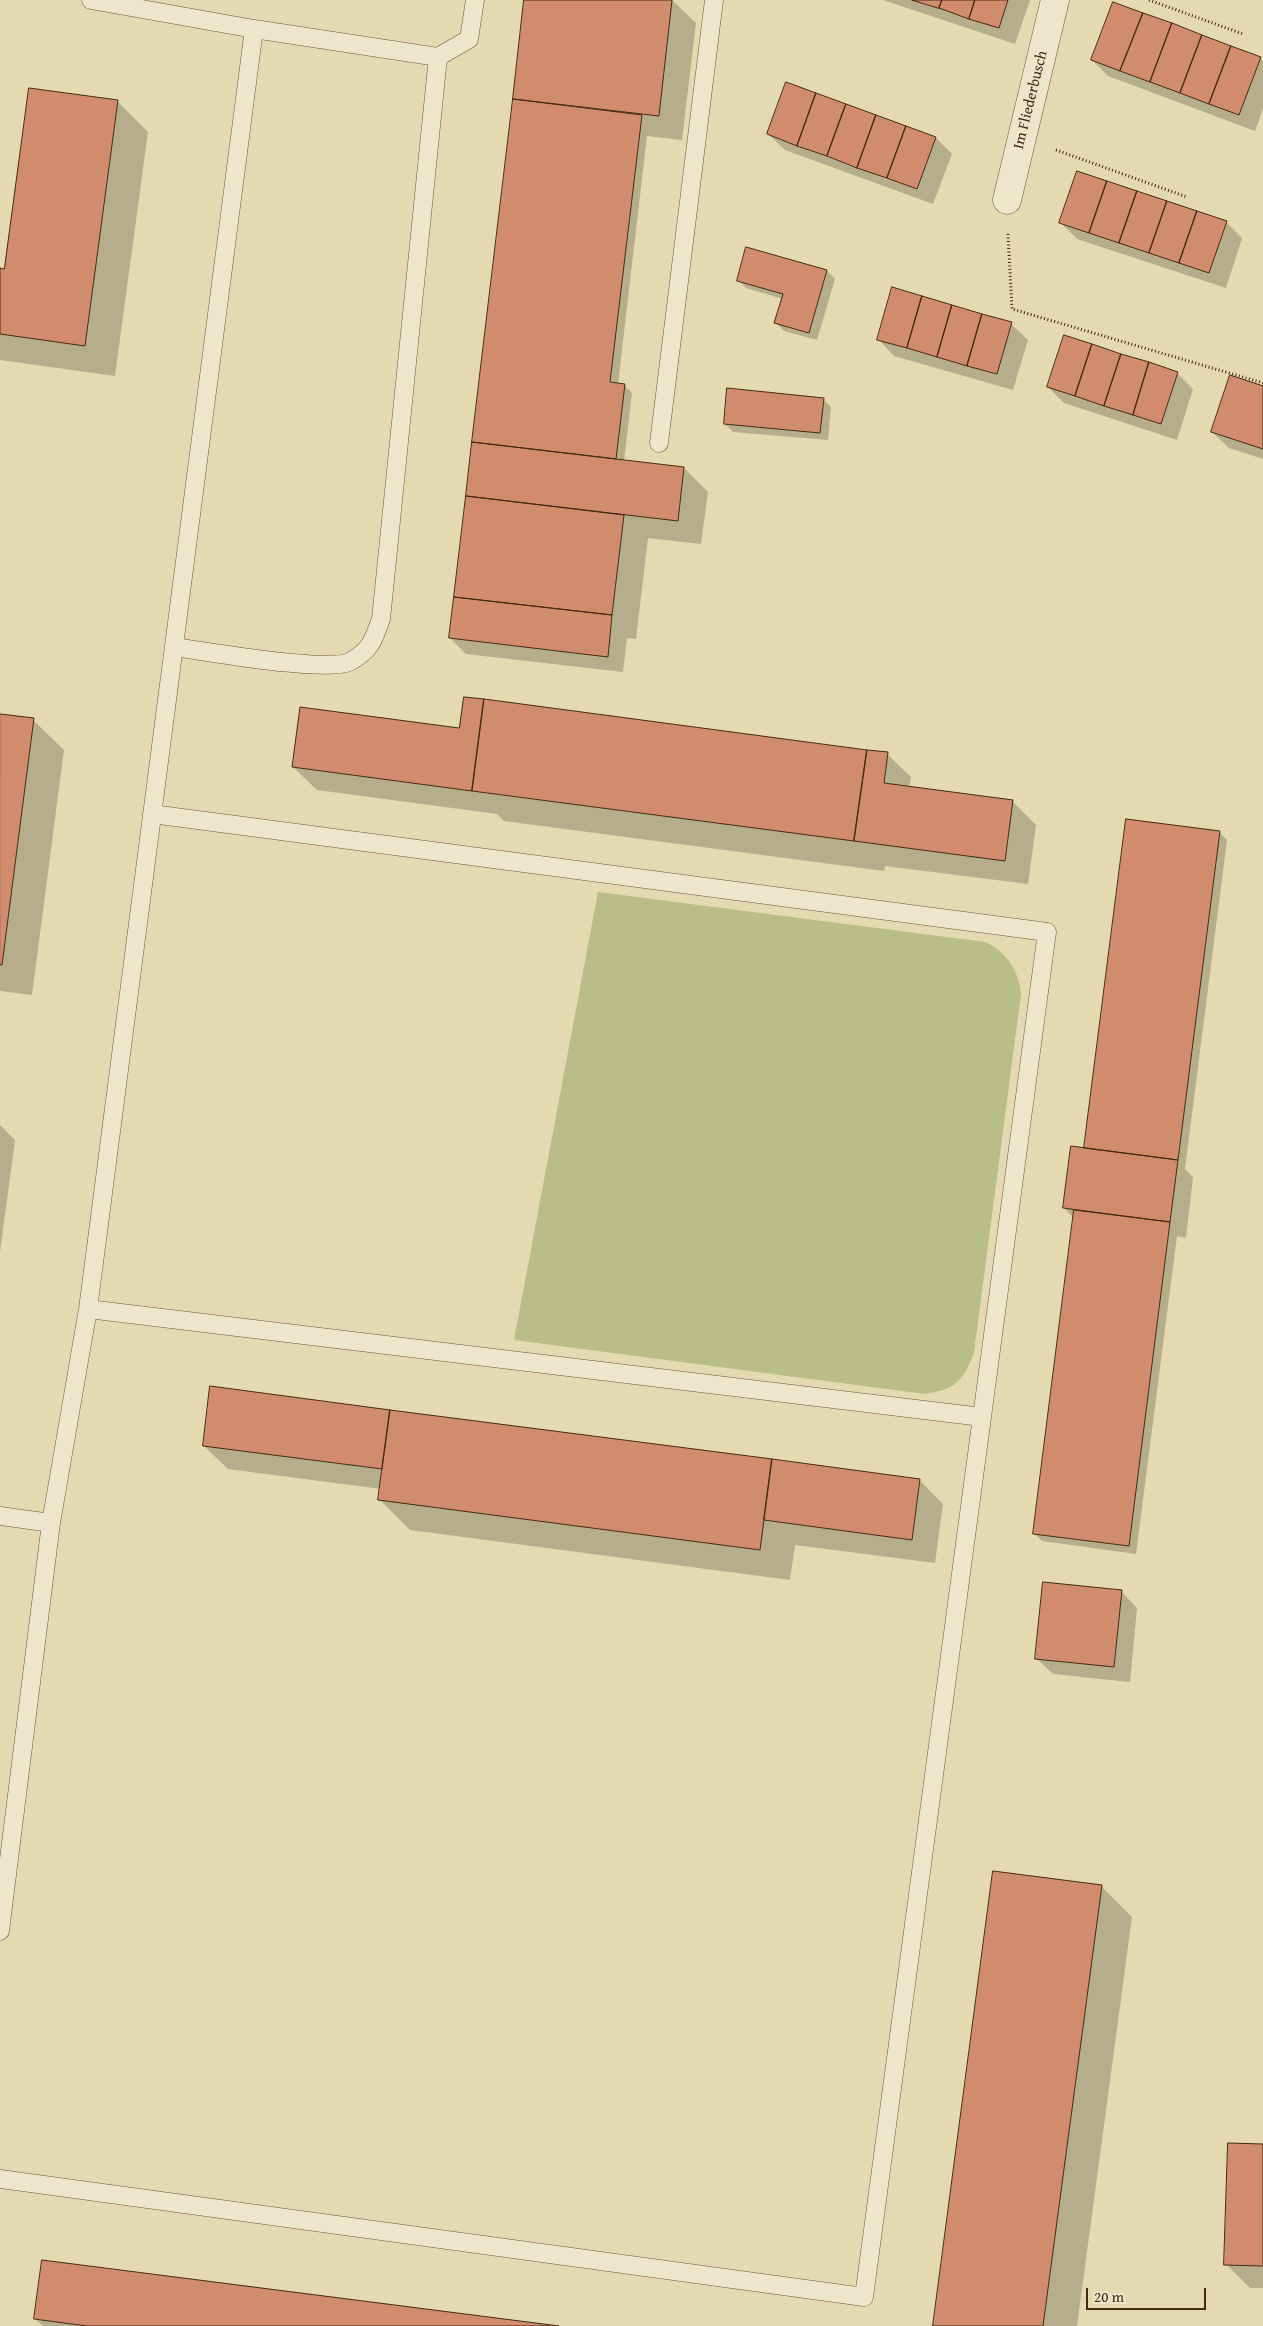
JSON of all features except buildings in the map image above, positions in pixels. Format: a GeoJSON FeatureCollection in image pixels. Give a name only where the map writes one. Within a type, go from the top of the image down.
{"type":"FeatureCollection","features":[{"type":"Feature","properties":{"kind":"street","name":"Im Fliederbusch"},"geometry":{"type":"LineString","coordinates":[[1007,200],[1055,0]]}},
{"type":"Feature","properties":{"kind":"lane"},"geometry":{"type":"LineString","coordinates":[[91,0],[254,29],[438,57],[469,39],[475,0]]}},
{"type":"Feature","properties":{"kind":"lane"},"geometry":{"type":"LineString","coordinates":[[659,443],[714,0]]}},
{"type":"Feature","properties":{"kind":"lane"},"geometry":{"type":"LineString","coordinates":[[0,1931],[51,1523],[88,1309],[254,29]]}},
{"type":"Feature","properties":{"kind":"lane"},"geometry":{"type":"LineString","coordinates":[[174,647],[322,667],[349,663],[372,645],[380,619],[438,57]]}},
{"type":"Feature","properties":{"kind":"lane"},"geometry":{"type":"LineString","coordinates":[[0,2179],[864,2297],[1047,932],[152,814]]}},
{"type":"Feature","properties":{"kind":"lane"},"geometry":{"type":"LineString","coordinates":[[88,1309],[982,1418]]}},
{"type":"Feature","properties":{"kind":"lane"},"geometry":{"type":"LineString","coordinates":[[0,1516],[51,1523]]}},
{"type":"Feature","properties":{"kind":"path"},"geometry":{"type":"LineString","coordinates":[[1149,0],[1244,34]]}},
{"type":"Feature","properties":{"kind":"path"},"geometry":{"type":"LineString","coordinates":[[1022,138],[1187,197]]}},
{"type":"Feature","properties":{"kind":"path"},"geometry":{"type":"LineString","coordinates":[[1007,200],[1012,308],[1263,383]]}},
{"type":"Feature","properties":{"kind":"green space"},"geometry":{"type":"Polygon","coordinates":[[[598,892],[985,942],[1005,956],[1017,977],[1021,994],[974,1352],[966,1370],[957,1382],[944,1389],[925,1394],[514,1340],[598,892]]]}}]}
